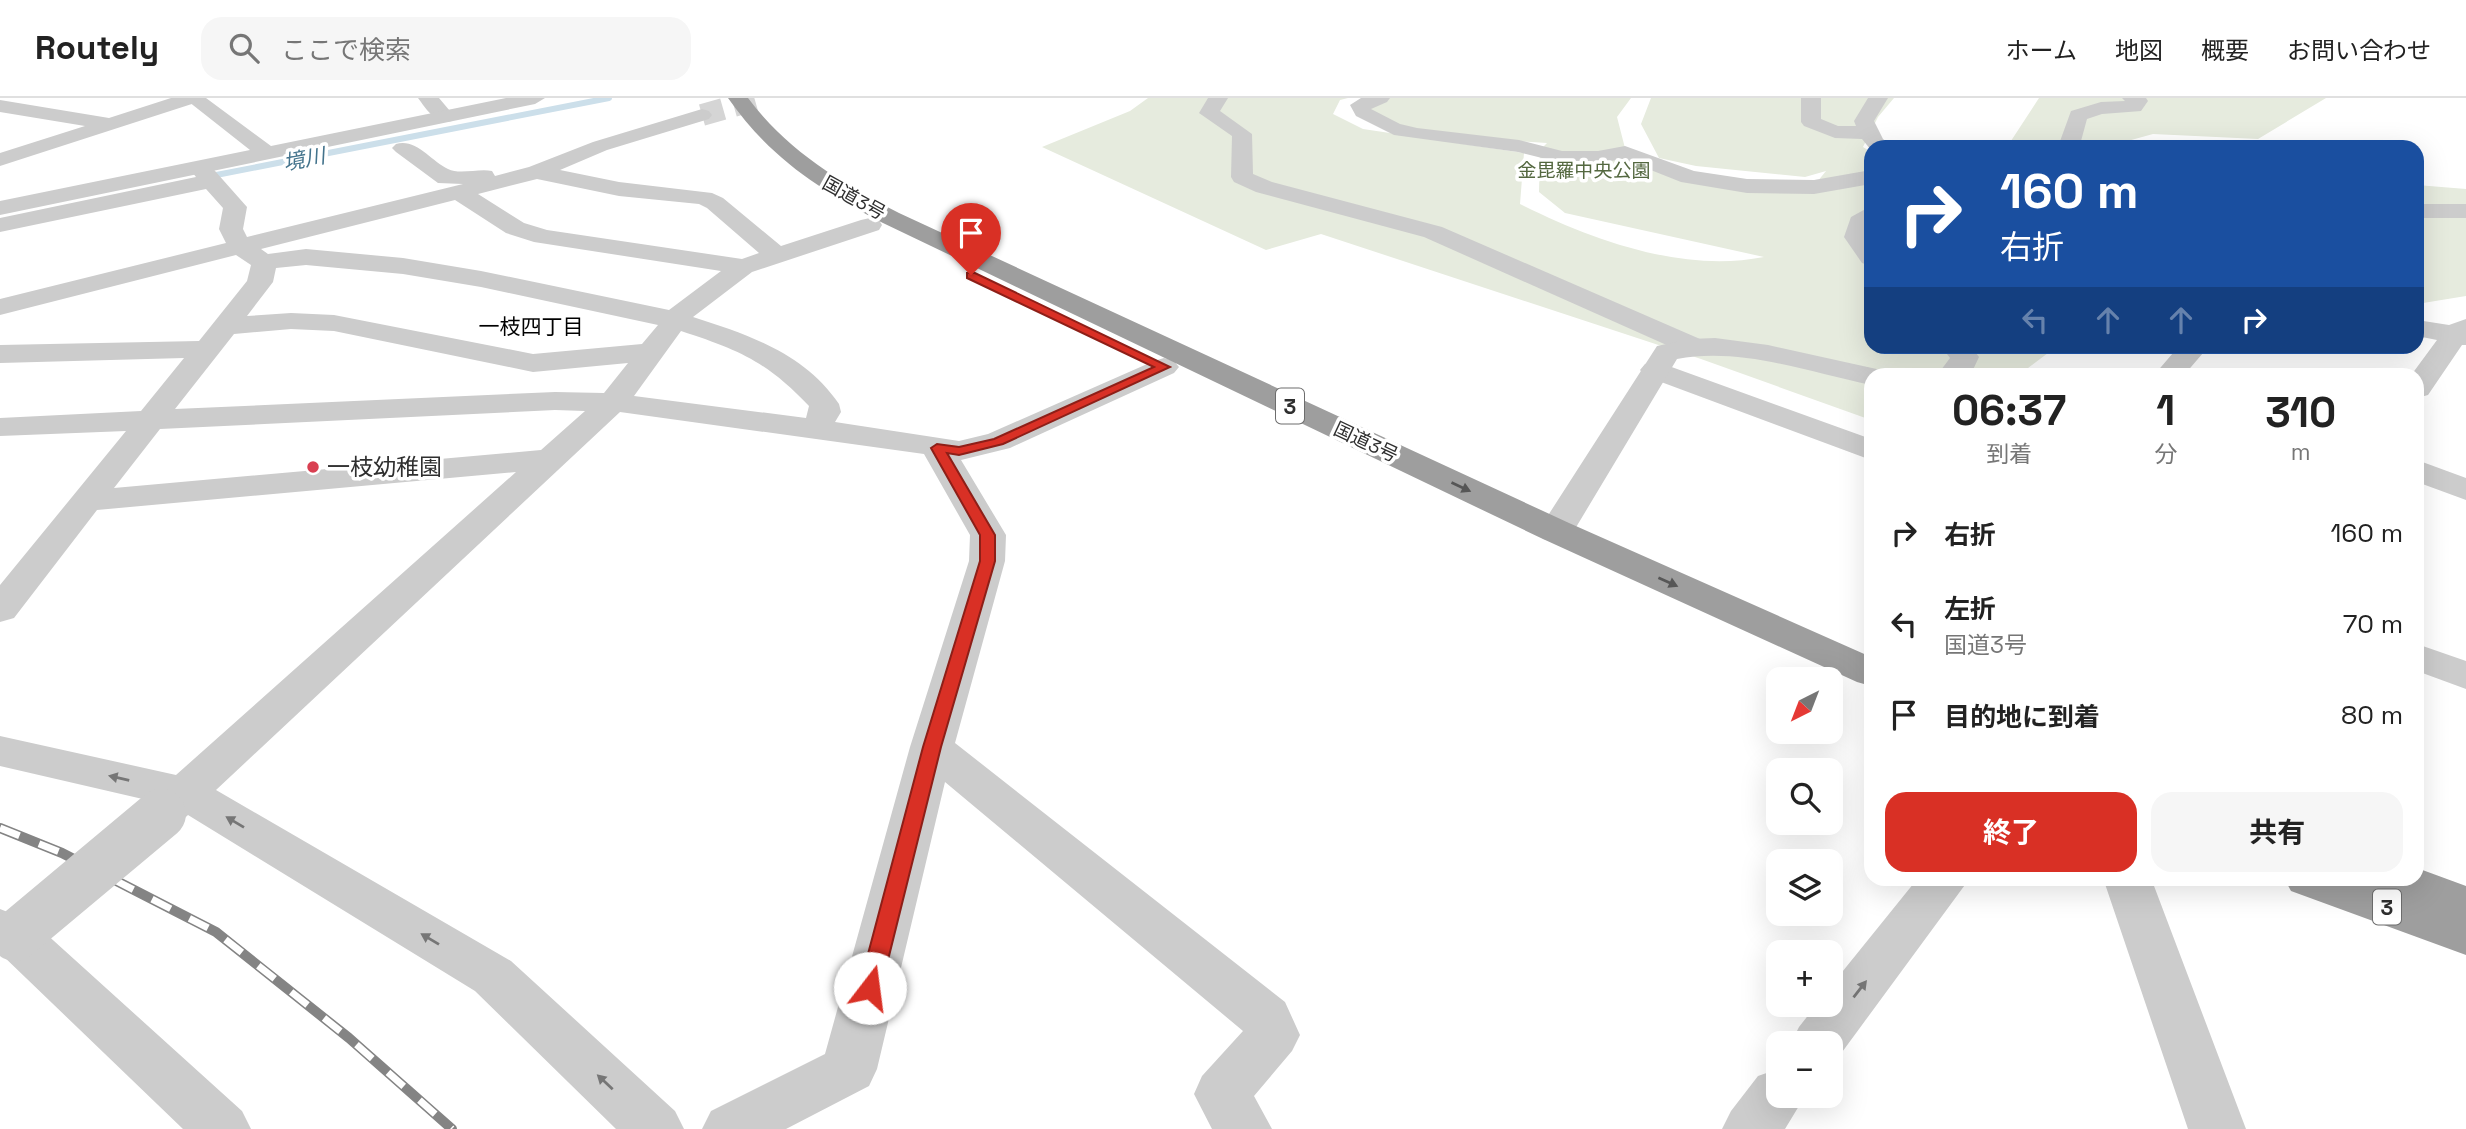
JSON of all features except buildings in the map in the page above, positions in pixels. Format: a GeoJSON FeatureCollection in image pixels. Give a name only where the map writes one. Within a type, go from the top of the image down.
{"type":"FeatureCollection","features":[{"type":"Feature","properties":{"kind":"highway","name":"国道3号"},"geometry":{"type":"LineString","coordinates":[[738,98],[760,130],[797,162],[840,192],[881,213],[1556,531],[1864,670]]}},
{"type":"Feature","properties":{"kind":"highway","name":"国道3号"},"geometry":{"type":"LineString","coordinates":[[708,106],[731,122],[761,153],[813,191],[870,225],[1531,544],[1801,667]]}},
{"type":"Feature","properties":{"kind":"highway","name":"国道3号"},"geometry":{"type":"LineString","coordinates":[[1843,686],[1864,696]]}},
{"type":"Feature","properties":{"kind":"highway","name":"3"},"geometry":{"type":"LineString","coordinates":[[2330,886],[2466,935]]}},
{"type":"Feature","properties":{"kind":"highway","name":"3"},"geometry":{"type":"LineString","coordinates":[[2413,886],[2466,905]]}},
{"type":"Feature","properties":{"kind":"street"},"geometry":{"type":"LineString","coordinates":[[0,160],[192,98],[268,154]]}},
{"type":"Feature","properties":{"kind":"street"},"geometry":{"type":"LineString","coordinates":[[428,98],[445,117]]}},
{"type":"Feature","properties":{"kind":"street"},"geometry":{"type":"LineString","coordinates":[[0,225],[206,175],[268,154],[534,98]]}},
{"type":"Feature","properties":{"kind":"street"},"geometry":{"type":"LineString","coordinates":[[1218,98],[1209,113],[1242,134],[1242,177],[1264,187],[1433,232],[1690,345]]}},
{"type":"Feature","properties":{"kind":"street"},"geometry":{"type":"LineString","coordinates":[[1380,98],[1360,105],[1363,113],[1394,129],[1417,134],[1519,146],[1562,157],[1598,157],[1625,152],[1689,177],[1747,186],[1814,187],[1864,178]]}},
{"type":"Feature","properties":{"kind":"street"},"geometry":{"type":"LineString","coordinates":[[1811,98],[1811,122],[1835,132],[1875,140]]}},
{"type":"Feature","properties":{"kind":"street"},"geometry":{"type":"LineString","coordinates":[[1875,140],[1864,121],[1878,98]]}},
{"type":"Feature","properties":{"kind":"street"},"geometry":{"type":"LineString","coordinates":[[2071,140],[2078,116],[2101,108],[2134,107],[2138,102],[2132,98]]}},
{"type":"Feature","properties":{"kind":"street"},"geometry":{"type":"LineString","coordinates":[[0,106],[114,124]]}},
{"type":"Feature","properties":{"kind":"street"},"geometry":{"type":"LineString","coordinates":[[0,307],[537,172],[708,106]]}},
{"type":"Feature","properties":{"kind":"street"},"geometry":{"type":"LineString","coordinates":[[403,148],[446,178],[496,176],[502,181]]}},
{"type":"Feature","properties":{"kind":"street"},"geometry":{"type":"LineString","coordinates":[[537,172],[619,190],[704,198],[715,203],[776,255]]}},
{"type":"Feature","properties":{"kind":"street"},"geometry":{"type":"LineString","coordinates":[[0,208],[206,175]]}},
{"type":"Feature","properties":{"kind":"street"},"geometry":{"type":"LineString","coordinates":[[206,175],[236,206],[231,229],[240,247],[264,262],[306,257],[403,266],[481,279],[675,320],[748,344],[794,373],[824,404],[825,412],[816,429]]}},
{"type":"Feature","properties":{"kind":"street"},"geometry":{"type":"LineString","coordinates":[[459,192],[515,228],[543,237],[743,267]]}},
{"type":"Feature","properties":{"kind":"street"},"geometry":{"type":"LineString","coordinates":[[2424,211],[2466,211]]}},
{"type":"Feature","properties":{"kind":"street"},"geometry":{"type":"LineString","coordinates":[[1864,218],[1859,222],[1856,237],[1864,248]]}},
{"type":"Feature","properties":{"kind":"street"},"geometry":{"type":"LineString","coordinates":[[222,1129],[5,938],[173,804],[613,402],[681,313],[743,267],[870,225]]}},
{"type":"Feature","properties":{"kind":"street"},"geometry":{"type":"LineString","coordinates":[[0,610],[260,282],[264,262]]}},
{"type":"Feature","properties":{"kind":"street"},"geometry":{"type":"LineString","coordinates":[[0,354],[215,338],[291,321],[334,323],[533,363],[650,352]]}},
{"type":"Feature","properties":{"kind":"street"},"geometry":{"type":"LineString","coordinates":[[2424,329],[2463,332]]}},
{"type":"Feature","properties":{"kind":"street"},"geometry":{"type":"LineString","coordinates":[[2424,380],[2463,332]]}},
{"type":"Feature","properties":{"kind":"street"},"geometry":{"type":"LineString","coordinates":[[1556,531],[1667,352],[1690,345],[1722,345],[1864,375]]}},
{"type":"Feature","properties":{"kind":"street"},"geometry":{"type":"LineString","coordinates":[[2174,368],[2187,354]]}},
{"type":"Feature","properties":{"kind":"street"},"geometry":{"type":"LineString","coordinates":[[0,427],[555,401],[613,402],[959,451],[999,442],[1164,367]]}},
{"type":"Feature","properties":{"kind":"street"},"geometry":{"type":"LineString","coordinates":[[1655,370],[1864,447]]}},
{"type":"Feature","properties":{"kind":"street"},"geometry":{"type":"LineString","coordinates":[[731,1129],[849,1069],[932,747],[987,561],[988,535],[937,448]]}},
{"type":"Feature","properties":{"kind":"street"},"geometry":{"type":"LineString","coordinates":[[85,501],[550,459]]}},
{"type":"Feature","properties":{"kind":"street"},"geometry":{"type":"LineString","coordinates":[[2424,473],[2466,490]]}},
{"type":"Feature","properties":{"kind":"street"},"geometry":{"type":"LineString","coordinates":[[2424,660],[2466,676]]}},
{"type":"Feature","properties":{"kind":"street"},"geometry":{"type":"LineString","coordinates":[[932,747],[1266,1018],[1273,1035],[1222,1094],[1242,1129]]}},
{"type":"Feature","properties":{"kind":"street"},"geometry":{"type":"LineString","coordinates":[[0,751],[173,804],[493,976],[655,1129]]}},
{"type":"Feature","properties":{"kind":"street"},"geometry":{"type":"LineString","coordinates":[[1827,1031],[1940,886]]}},
{"type":"Feature","properties":{"kind":"street"},"geometry":{"type":"LineString","coordinates":[[2130,886],[2217,1129]]}},
{"type":"Feature","properties":{"kind":"street"},"geometry":{"type":"LineString","coordinates":[[1751,1129],[1767,1108]]}},
{"type":"Feature","properties":{"kind":"green space","name":"金毘羅中央公園"},"geometry":{"type":"Polygon","coordinates":[[[1148,98],[1348,98],[1340,100],[1333,114],[1363,129],[1524,153],[1520,204],[1577,230],[1638,250],[1670,257],[1733,261],[1764,257],[1565,213],[1539,192],[1540,150],[1547,143],[1432,136],[1363,112],[1383,98],[1631,98],[1617,117],[1626,152],[1689,177],[1813,187],[1826,171],[1805,177],[1696,166],[1659,158],[1641,124],[1651,98],[1894,98],[1878,117],[1866,140],[1864,140],[1863,147],[1864,354],[2047,354],[2028,368],[1864,368],[1864,417],[1701,359],[1321,234],[1266,250],[1042,147],[1130,111],[1148,98]]]}},
{"type":"Feature","properties":{"kind":"green space"},"geometry":{"type":"Polygon","coordinates":[[[2039,98],[2326,98],[2258,139],[2153,134],[2131,140],[2012,140],[2039,98]]]}},
{"type":"Feature","properties":{"kind":"green space"},"geometry":{"type":"Polygon","coordinates":[[[2424,186],[2466,189],[2466,296],[2424,303],[2424,186]]]}},
{"type":"Feature","properties":{"kind":"waterway","name":"境川"},"geometry":{"type":"LineString","coordinates":[[206,177],[609,98]]}},
{"type":"Feature","properties":{"kind":"tunnel"},"geometry":{"type":"LineString","coordinates":[[702,115],[762,98]]}},
{"type":"Feature","properties":{"kind":"railway"},"geometry":{"type":"LineString","coordinates":[[0,828],[62,853],[216,932],[349,1038],[452,1129]]}},
{"type":"Feature","properties":{"kind":"place","name":"一枝幼稚園"},"geometry":{"type":"Point","coordinates":[313,467]}},
{"type":"Feature","properties":{"kind":"district","name":"一枝四丁目"},"geometry":{"type":"Point","coordinates":[531,326]}},
{"type":"Feature","properties":{"kind":"route"},"geometry":{"type":"LineString","coordinates":[[870,988],[932,747],[987,561],[988,535],[937,448],[959,451],[999,442],[1164,367],[971,275]]}}]}
